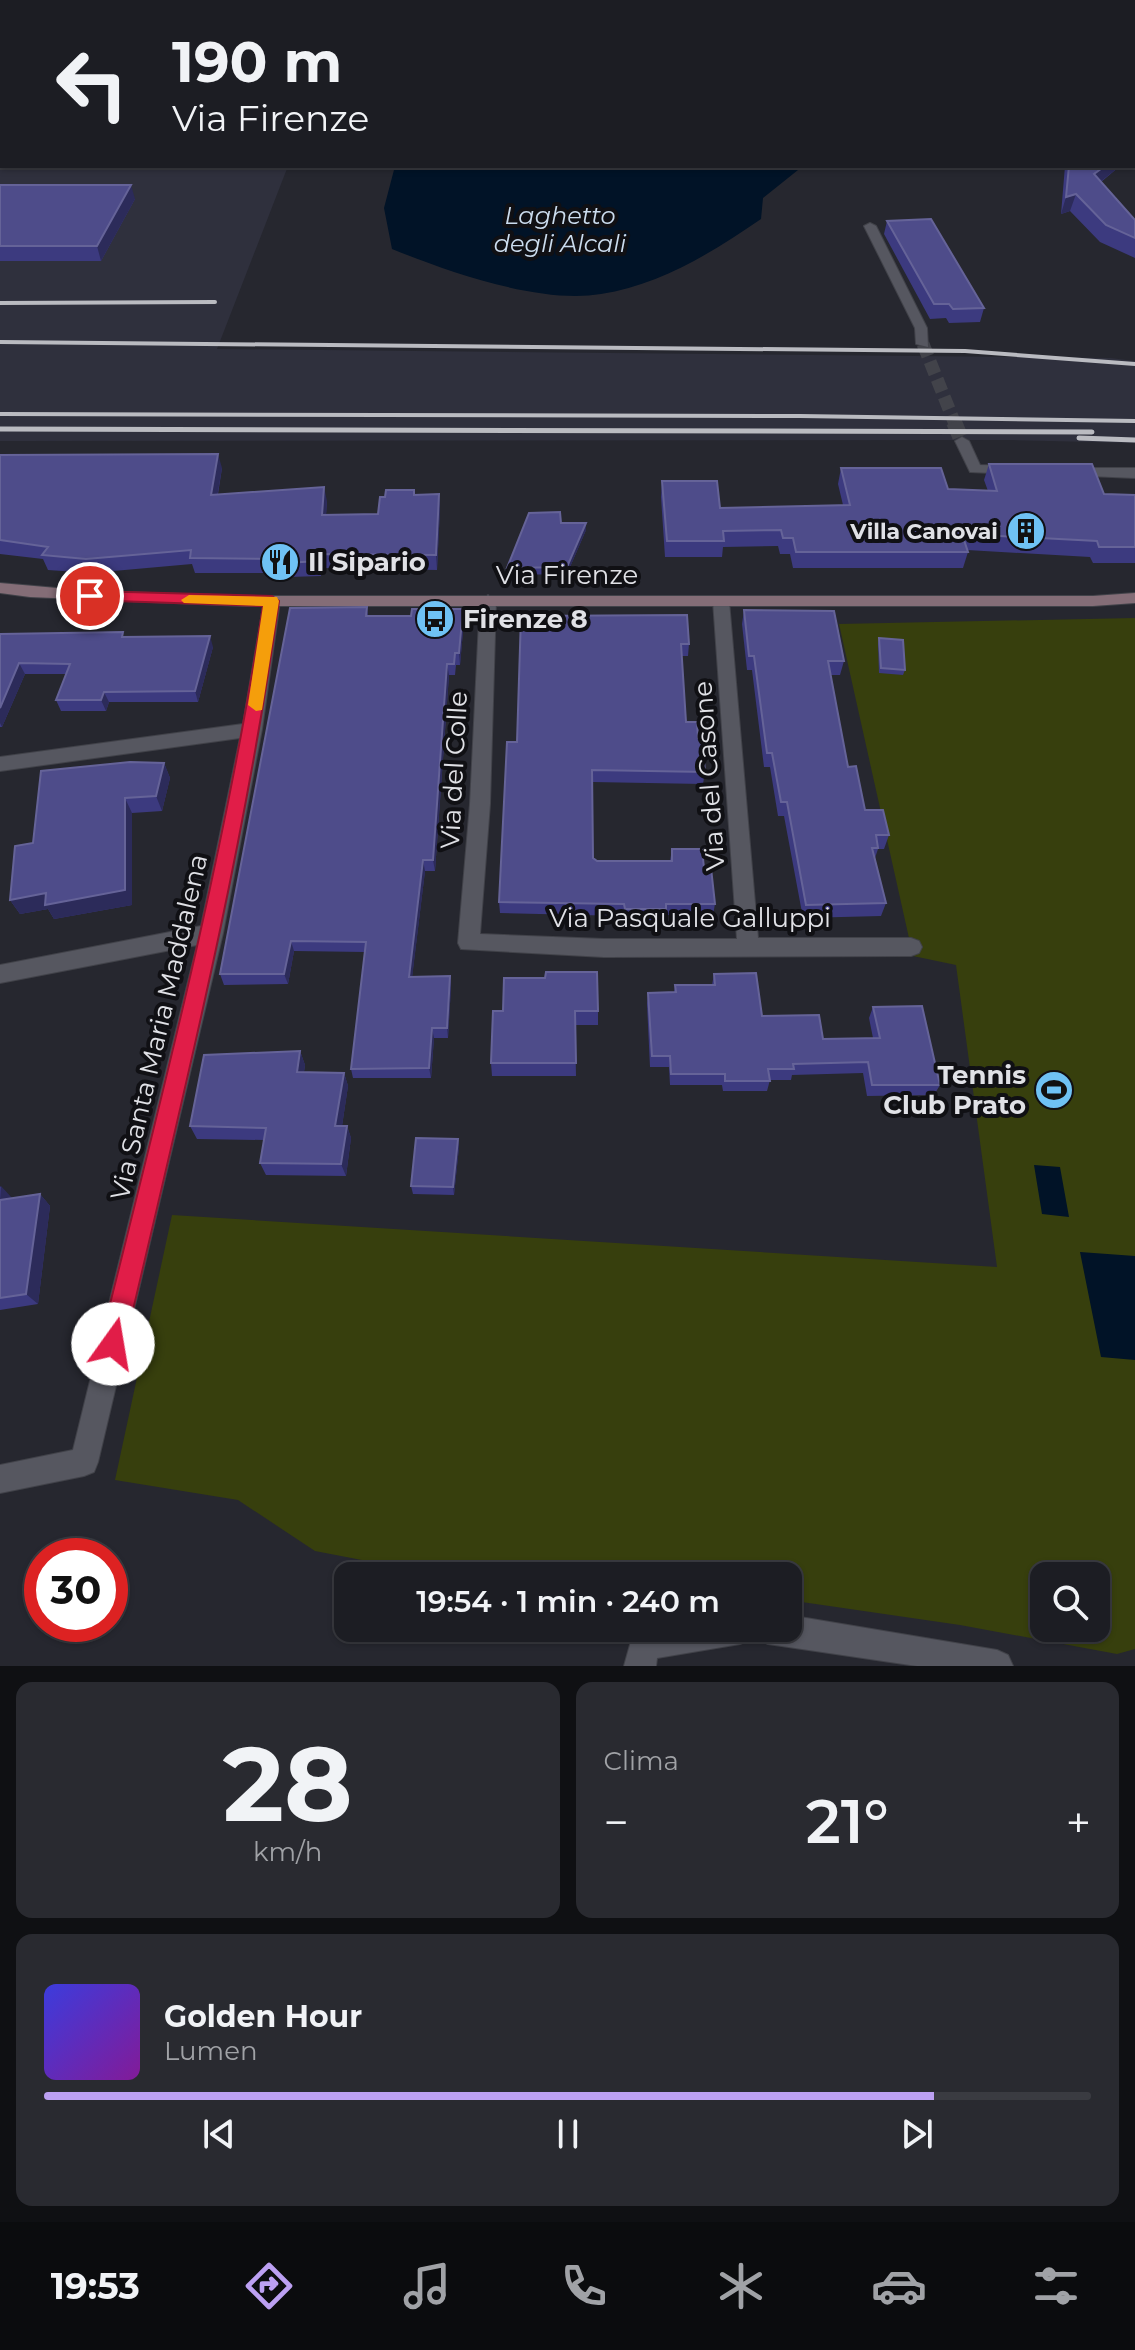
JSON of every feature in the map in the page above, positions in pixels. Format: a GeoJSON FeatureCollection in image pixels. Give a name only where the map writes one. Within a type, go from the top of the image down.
{"type":"FeatureCollection","features":[{"type":"Feature","properties":{"kind":"main road","name":"Via Firenze"},"geometry":{"type":"LineString","coordinates":[[0,588],[42,594],[139,599],[272,601],[1135,598]]}},
{"type":"Feature","properties":{"kind":"street"},"geometry":{"type":"LineString","coordinates":[[870,226],[921,328],[923,344]]}},
{"type":"Feature","properties":{"kind":"street"},"geometry":{"type":"LineString","coordinates":[[962,441],[975,469],[1135,473]]}},
{"type":"Feature","properties":{"kind":"street","name":"Via del Colle"},"geometry":{"type":"LineString","coordinates":[[469,943],[480,804],[488,600]]}},
{"type":"Feature","properties":{"kind":"street","name":"Via Santa Maria Maddalena"},"geometry":{"type":"LineString","coordinates":[[0,1479],[84,1462],[212,933],[253,729],[272,601]]}},
{"type":"Feature","properties":{"kind":"street","name":"Via del Casone"},"geometry":{"type":"LineString","coordinates":[[721,601],[748,948]]}},
{"type":"Feature","properties":{"kind":"street"},"geometry":{"type":"LineString","coordinates":[[0,764],[253,729]]}},
{"type":"Feature","properties":{"kind":"street"},"geometry":{"type":"LineString","coordinates":[[0,974],[212,933]]}},
{"type":"Feature","properties":{"kind":"street","name":"Via Pasquale Galluppi"},"geometry":{"type":"LineString","coordinates":[[469,943],[748,948],[911,947]]}},
{"type":"Feature","properties":{"kind":"street"},"geometry":{"type":"LineString","coordinates":[[802,1633],[997,1666]]}},
{"type":"Feature","properties":{"kind":"street"},"geometry":{"type":"LineString","coordinates":[[642,1656],[691,1642]]}},
{"type":"Feature","properties":{"kind":"shaded area"},"geometry":{"type":"Polygon","coordinates":[[[0,168],[287,168],[217,349],[1110,358],[1135,361],[1135,443],[1010,440],[0,441],[0,168]]]}},
{"type":"Feature","properties":{"kind":"green space","name":"Tennis Club Prato"},"geometry":{"type":"Polygon","coordinates":[[[1135,618],[1135,1649],[1117,1654],[1052,1642],[1110,1642],[1110,1562],[1030,1562],[1030,1638],[802,1602],[802,1562],[372,1562],[315,1551],[238,1500],[115,1480],[172,1215],[997,1267],[956,965],[913,956],[839,624],[1135,618]]]}},
{"type":"Feature","properties":{"kind":"water","name":"Laghetto degli Alcali"},"geometry":{"type":"Polygon","coordinates":[[[394,168],[800,168],[763,198],[761,219],[705,255],[644,283],[601,294],[550,294],[495,284],[392,249],[384,208],[394,168]]]}},
{"type":"Feature","properties":{"kind":"water"},"geometry":{"type":"Polygon","coordinates":[[[1034,1165],[1060,1167],[1069,1217],[1042,1214],[1034,1165]]]}},
{"type":"Feature","properties":{"kind":"water"},"geometry":{"type":"Polygon","coordinates":[[[1080,1252],[1135,1256],[1135,1360],[1101,1357],[1080,1252]]]}},
{"type":"Feature","properties":{"kind":"building"},"geometry":{"type":"Polygon","coordinates":[[[1069,168],[1102,168],[1094,174],[1135,220],[1135,238],[1106,225],[1076,194],[1066,197],[1069,168]]]}},
{"type":"Feature","properties":{"kind":"building"},"geometry":{"type":"Polygon","coordinates":[[[0,185],[131,185],[97,246],[0,246],[0,185]]]}},
{"type":"Feature","properties":{"kind":"building"},"geometry":{"type":"Polygon","coordinates":[[[931,219],[984,308],[953,309],[949,304],[934,304],[887,221],[931,219]]]}},
{"type":"Feature","properties":{"kind":"building"},"geometry":{"type":"Polygon","coordinates":[[[218,454],[211,495],[324,487],[322,515],[378,514],[380,497],[385,497],[386,490],[414,490],[414,495],[439,494],[436,555],[318,554],[318,561],[286,563],[285,559],[190,558],[191,550],[86,559],[42,555],[48,547],[0,540],[0,455],[218,454]]]}},
{"type":"Feature","properties":{"kind":"building"},"geometry":{"type":"Polygon","coordinates":[[[989,464],[1092,464],[1104,494],[1135,495],[1135,547],[1099,547],[1097,541],[962,534],[968,552],[796,552],[793,538],[783,538],[781,530],[723,531],[724,541],[667,541],[662,481],[717,481],[720,508],[850,505],[841,468],[941,468],[948,489],[997,491],[989,464]]]}},
{"type":"Feature","properties":{"kind":"building"},"geometry":{"type":"Polygon","coordinates":[[[560,512],[561,523],[586,523],[567,567],[507,568],[529,513],[560,512]]]}},
{"type":"Feature","properties":{"kind":"building"},"geometry":{"type":"Polygon","coordinates":[[[367,607],[366,616],[411,616],[412,609],[463,609],[459,653],[455,653],[454,664],[447,664],[433,860],[423,860],[409,977],[450,976],[447,1028],[432,1028],[429,1068],[351,1069],[366,942],[291,941],[284,974],[220,974],[290,608],[367,607]]]}},
{"type":"Feature","properties":{"kind":"building"},"geometry":{"type":"Polygon","coordinates":[[[744,610],[834,611],[844,661],[828,661],[848,767],[856,766],[865,810],[883,810],[889,835],[876,835],[878,848],[872,848],[886,903],[806,905],[787,802],[781,802],[772,753],[767,753],[754,656],[749,656],[744,610]]]}},
{"type":"Feature","properties":{"kind":"building"},"geometry":{"type":"Polygon","coordinates":[[[687,615],[689,644],[681,644],[686,722],[697,722],[698,738],[702,738],[705,772],[592,770],[593,858],[597,861],[672,861],[672,849],[702,849],[704,868],[711,868],[715,904],[666,904],[666,909],[625,909],[624,904],[499,902],[507,742],[517,742],[521,616],[687,615]]]}},
{"type":"Feature","properties":{"kind":"building"},"geometry":{"type":"Polygon","coordinates":[[[123,632],[122,637],[210,636],[195,691],[104,692],[101,700],[56,700],[70,664],[19,663],[0,708],[0,634],[123,632]]]}},
{"type":"Feature","properties":{"kind":"building"},"geometry":{"type":"Polygon","coordinates":[[[879,638],[903,640],[905,670],[881,668],[879,638]]]}},
{"type":"Feature","properties":{"kind":"building"},"geometry":{"type":"Polygon","coordinates":[[[130,762],[164,763],[156,796],[125,798],[125,890],[45,905],[46,893],[10,900],[15,846],[33,843],[41,771],[130,762]]]}},
{"type":"Feature","properties":{"kind":"building"},"geometry":{"type":"Polygon","coordinates":[[[546,972],[597,972],[598,1011],[575,1011],[576,1063],[491,1063],[493,1011],[503,1011],[504,978],[545,978],[546,972]]]}},
{"type":"Feature","properties":{"kind":"building"},"geometry":{"type":"Polygon","coordinates":[[[756,973],[762,1016],[819,1015],[823,1039],[880,1038],[873,1007],[922,1006],[940,1085],[872,1085],[868,1062],[793,1064],[794,1069],[768,1069],[770,1081],[725,1081],[725,1074],[671,1074],[670,1056],[652,1056],[648,993],[676,992],[675,985],[715,985],[714,974],[756,973]]]}},
{"type":"Feature","properties":{"kind":"building"},"geometry":{"type":"Polygon","coordinates":[[[300,1051],[297,1072],[344,1073],[335,1126],[347,1126],[341,1164],[260,1163],[266,1128],[190,1126],[204,1055],[300,1051]]]}},
{"type":"Feature","properties":{"kind":"building"},"geometry":{"type":"Polygon","coordinates":[[[416,1138],[458,1139],[453,1187],[411,1186],[416,1138]]]}},
{"type":"Feature","properties":{"kind":"building"},"geometry":{"type":"Polygon","coordinates":[[[40,1194],[26,1294],[0,1298],[0,1200],[40,1194]]]}},
{"type":"Feature","properties":{"kind":"tunnel"},"geometry":{"type":"LineString","coordinates":[[923,344],[955,424]]}},
{"type":"Feature","properties":{"kind":"tunnel"},"geometry":{"type":"LineString","coordinates":[[954,422],[962,441]]}},
{"type":"Feature","properties":{"kind":"railway"},"geometry":{"type":"LineString","coordinates":[[0,303],[215,302]]}},
{"type":"Feature","properties":{"kind":"railway"},"geometry":{"type":"LineString","coordinates":[[0,342],[965,351],[1135,364]]}},
{"type":"Feature","properties":{"kind":"railway"},"geometry":{"type":"LineString","coordinates":[[0,414],[800,416],[1135,421]]}},
{"type":"Feature","properties":{"kind":"railway"},"geometry":{"type":"LineString","coordinates":[[0,429],[1092,432]]}},
{"type":"Feature","properties":{"kind":"railway"},"geometry":{"type":"LineString","coordinates":[[1079,438],[1135,440]]}},
{"type":"Feature","properties":{"kind":"slow traffic"},"geometry":{"type":"LineString","coordinates":[[189,600],[272,601],[256,705]]}},
{"type":"Feature","properties":{"kind":"place","name":"Villa Canovai"},"geometry":{"type":"Point","coordinates":[1026,531]}},
{"type":"Feature","properties":{"kind":"place","name":"Il Sipario"},"geometry":{"type":"Point","coordinates":[280,562]}},
{"type":"Feature","properties":{"kind":"place","name":"Firenze 8"},"geometry":{"type":"Point","coordinates":[435,619]}},
{"type":"Feature","properties":{"kind":"place","name":"Tennis Club Prato"},"geometry":{"type":"Point","coordinates":[1054,1090]}},
{"type":"Feature","properties":{"kind":"route"},"geometry":{"type":"LineString","coordinates":[[90,596],[272,601],[253,729],[212,933],[113,1344]]}}]}
